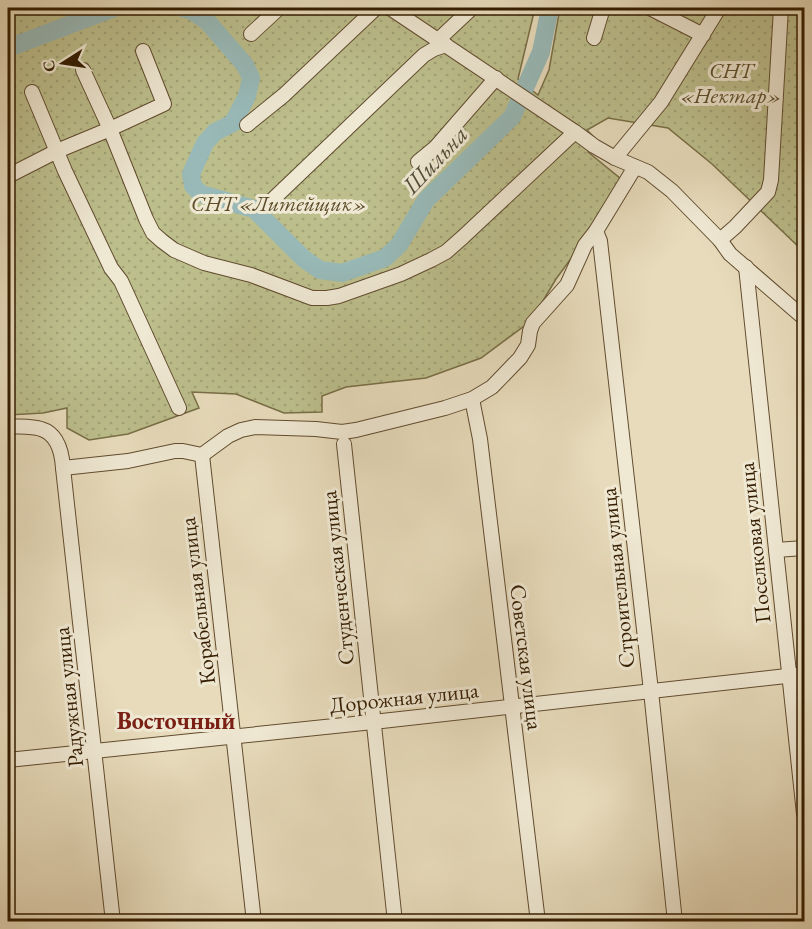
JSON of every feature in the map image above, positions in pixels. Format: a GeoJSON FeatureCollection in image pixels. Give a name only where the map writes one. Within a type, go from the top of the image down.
{"type":"FeatureCollection","features":[{"type":"Feature","properties":{"kind":"street"},"geometry":{"type":"LineString","coordinates":[[251,34],[279,8]]}},
{"type":"Feature","properties":{"kind":"street"},"geometry":{"type":"LineString","coordinates":[[247,125],[284,95],[376,8]]}},
{"type":"Feature","properties":{"kind":"street"},"geometry":{"type":"LineString","coordinates":[[390,8],[594,146],[648,172],[672,191],[720,240],[730,254],[804,318]]}},
{"type":"Feature","properties":{"kind":"street"},"geometry":{"type":"LineString","coordinates":[[267,204],[424,55],[442,43],[472,8]]}},
{"type":"Feature","properties":{"kind":"street"},"geometry":{"type":"LineString","coordinates":[[594,38],[603,8]]}},
{"type":"Feature","properties":{"kind":"street"},"geometry":{"type":"LineString","coordinates":[[650,8],[703,35]]}},
{"type":"Feature","properties":{"kind":"street"},"geometry":{"type":"LineString","coordinates":[[615,158],[661,102],[719,8]]}},
{"type":"Feature","properties":{"kind":"street"},"geometry":{"type":"LineString","coordinates":[[720,240],[768,192],[771,180],[782,8]]}},
{"type":"Feature","properties":{"kind":"street"},"geometry":{"type":"LineString","coordinates":[[8,173],[164,104],[143,51]]}},
{"type":"Feature","properties":{"kind":"street"},"geometry":{"type":"LineString","coordinates":[[83,70],[153,233],[174,250],[204,263],[251,275],[312,298],[339,296],[401,274],[446,252],[569,128]]}},
{"type":"Feature","properties":{"kind":"street"},"geometry":{"type":"LineString","coordinates":[[418,162],[499,81]]}},
{"type":"Feature","properties":{"kind":"street"},"geometry":{"type":"LineString","coordinates":[[32,92],[65,171],[111,268],[121,281],[179,408]]}},
{"type":"Feature","properties":{"kind":"street"},"geometry":{"type":"LineString","coordinates":[[63,468],[128,461],[175,451],[202,454],[228,436],[255,427],[356,430],[409,418],[472,399],[492,387],[520,358],[528,345],[533,323],[567,285],[585,245],[635,167]]}},
{"type":"Feature","properties":{"kind":"street","name":"Строительная улица"},"geometry":{"type":"LineString","coordinates":[[596,231],[600,241],[675,921]]}},
{"type":"Feature","properties":{"kind":"street","name":"Поселковая улица"},"geometry":{"type":"LineString","coordinates":[[746,267],[804,813]]}},
{"type":"Feature","properties":{"kind":"street","name":"Советская улица"},"geometry":{"type":"LineString","coordinates":[[472,399],[480,439],[538,921]]}},
{"type":"Feature","properties":{"kind":"street","name":"Радужная улица"},"geometry":{"type":"LineString","coordinates":[[8,426],[41,429],[51,435],[60,446],[96,752],[113,921]]}},
{"type":"Feature","properties":{"kind":"street","name":"Студенческая улица"},"geometry":{"type":"LineString","coordinates":[[344,444],[395,921]]}},
{"type":"Feature","properties":{"kind":"street","name":"Корабельная улица"},"geometry":{"type":"LineString","coordinates":[[202,454],[254,921]]}},
{"type":"Feature","properties":{"kind":"street"},"geometry":{"type":"LineString","coordinates":[[777,550],[804,548]]}},
{"type":"Feature","properties":{"kind":"street","name":"Дорожная улица"},"geometry":{"type":"LineString","coordinates":[[8,760],[804,674]]}},
{"type":"Feature","properties":{"kind":"green space","name":"СНТ «Литейщик»"},"geometry":{"type":"Polygon","coordinates":[[[8,8],[535,8],[518,79],[538,95],[549,70],[560,8],[804,8],[804,252],[712,164],[668,128],[608,118],[587,130],[598,141],[588,152],[621,179],[586,238],[556,279],[531,321],[481,358],[426,378],[346,387],[322,396],[322,412],[284,413],[236,394],[192,392],[199,408],[128,434],[89,440],[67,428],[67,408],[43,413],[8,415],[8,8]]]}},
{"type":"Feature","properties":{"kind":"waterway","name":"Шильна"},"geometry":{"type":"LineString","coordinates":[[8,48],[114,8]]}},
{"type":"Feature","properties":{"kind":"waterway","name":"Шильна"},"geometry":{"type":"LineString","coordinates":[[182,8],[192,11],[207,21],[245,65],[251,78],[247,96],[233,123],[215,132],[205,143],[191,174],[193,186],[201,194],[254,209],[304,259],[320,270],[342,273],[385,258],[399,245],[426,200],[512,117],[541,52],[550,8]]}},
{"type":"Feature","properties":{"kind":"district","name":"Восточный"},"geometry":{"type":"Point","coordinates":[176,721]}},
{"type":"Feature","properties":{"kind":"park label","name":"СНТ «Нектар»"},"geometry":{"type":"Point","coordinates":[731,82]}}]}
